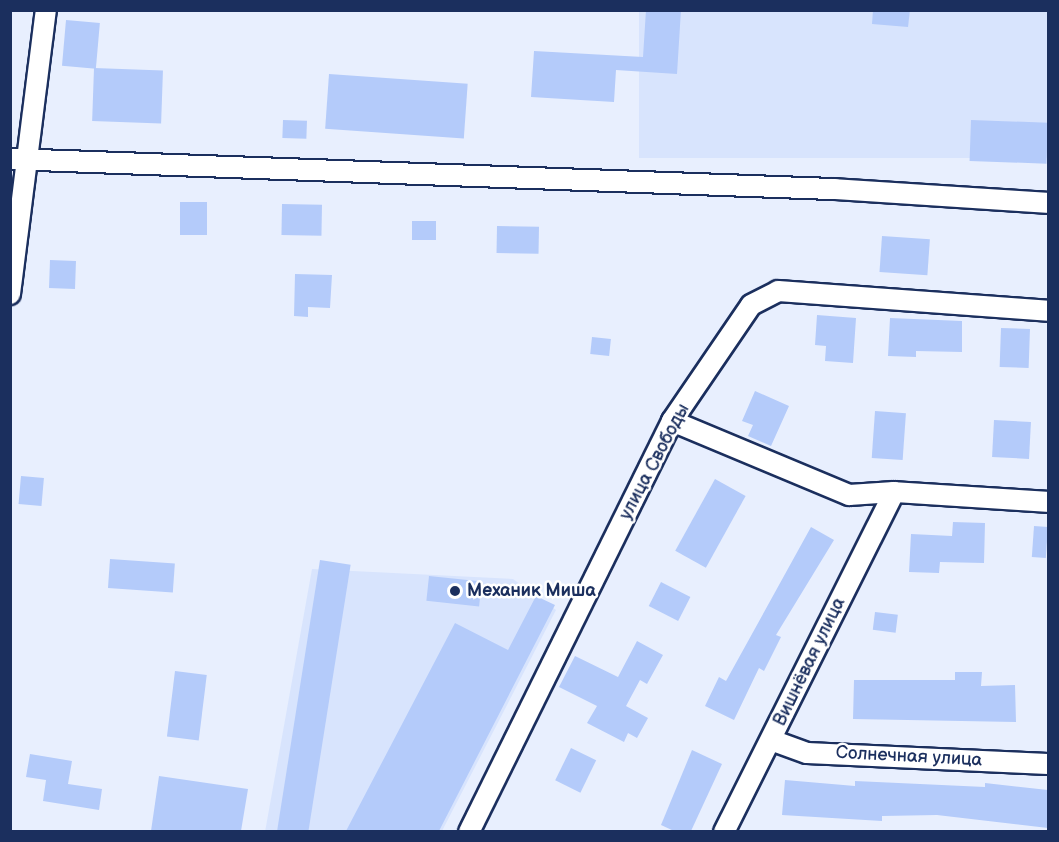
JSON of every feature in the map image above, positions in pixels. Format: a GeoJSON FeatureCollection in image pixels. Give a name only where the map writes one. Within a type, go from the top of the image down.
{"type":"FeatureCollection","features":[{"type":"Feature","properties":{"kind":"street"},"geometry":{"type":"LineString","coordinates":[[10,294],[19,160],[46,10]]}},
{"type":"Feature","properties":{"kind":"street"},"geometry":{"type":"LineString","coordinates":[[19,160],[834,189],[1048,203]]}},
{"type":"Feature","properties":{"kind":"street","name":"улица Свободы"},"geometry":{"type":"LineString","coordinates":[[469,831],[672,421],[751,305],[778,291],[1048,311]]}},
{"type":"Feature","properties":{"kind":"street"},"geometry":{"type":"LineString","coordinates":[[672,421],[849,495],[894,492],[1048,501]]}},
{"type":"Feature","properties":{"kind":"street","name":"Вишнёвая улица"},"geometry":{"type":"LineString","coordinates":[[724,831],[894,492]]}},
{"type":"Feature","properties":{"kind":"street","name":"Солнечная улица"},"geometry":{"type":"LineString","coordinates":[[771,740],[807,753],[1048,764]]}},
{"type":"Feature","properties":{"kind":"shaded area"},"geometry":{"type":"Polygon","coordinates":[[[639,11],[1048,11],[1048,158],[639,158],[639,11]]]}},
{"type":"Feature","properties":{"kind":"shaded area"},"geometry":{"type":"Polygon","coordinates":[[[312,569],[513,579],[556,610],[442,831],[265,832],[312,569]]]}},
{"type":"Feature","properties":{"kind":"building"},"geometry":{"type":"Polygon","coordinates":[[[646,10],[681,10],[677,74],[616,70],[614,102],[531,97],[534,51],[643,57],[646,10]]]}},
{"type":"Feature","properties":{"kind":"building"},"geometry":{"type":"Polygon","coordinates":[[[873,10],[910,10],[908,27],[872,24],[873,10]]]}},
{"type":"Feature","properties":{"kind":"building"},"geometry":{"type":"Polygon","coordinates":[[[66,20],[100,23],[96,69],[62,66],[66,20]]]}},
{"type":"Feature","properties":{"kind":"building"},"geometry":{"type":"Polygon","coordinates":[[[94,68],[163,70],[161,123],[92,121],[94,68]]]}},
{"type":"Feature","properties":{"kind":"building"},"geometry":{"type":"Polygon","coordinates":[[[329,74],[468,84],[464,139],[325,129],[329,74]]]}},
{"type":"Feature","properties":{"kind":"building"},"geometry":{"type":"Polygon","coordinates":[[[283,120],[307,121],[306,139],[282,138],[283,120]]]}},
{"type":"Feature","properties":{"kind":"building"},"geometry":{"type":"Polygon","coordinates":[[[971,120],[1048,123],[1047,164],[970,161],[971,120]]]}},
{"type":"Feature","properties":{"kind":"building"},"geometry":{"type":"Polygon","coordinates":[[[180,202],[207,202],[207,235],[180,235],[180,202]]]}},
{"type":"Feature","properties":{"kind":"building"},"geometry":{"type":"Polygon","coordinates":[[[282,204],[322,205],[321,236],[281,235],[282,204]]]}},
{"type":"Feature","properties":{"kind":"building"},"geometry":{"type":"Polygon","coordinates":[[[412,221],[436,221],[436,240],[412,240],[412,221]]]}},
{"type":"Feature","properties":{"kind":"building"},"geometry":{"type":"Polygon","coordinates":[[[497,226],[539,227],[539,254],[497,253],[497,226]]]}},
{"type":"Feature","properties":{"kind":"building"},"geometry":{"type":"Polygon","coordinates":[[[882,236],[930,239],[927,275],[879,272],[882,236]]]}},
{"type":"Feature","properties":{"kind":"building"},"geometry":{"type":"Polygon","coordinates":[[[50,260],[76,261],[75,289],[49,288],[50,260]]]}},
{"type":"Feature","properties":{"kind":"building"},"geometry":{"type":"Polygon","coordinates":[[[295,274],[332,275],[330,308],[308,307],[308,317],[294,316],[295,274]]]}},
{"type":"Feature","properties":{"kind":"building"},"geometry":{"type":"Polygon","coordinates":[[[817,315],[856,318],[853,363],[825,361],[826,346],[815,345],[817,315]]]}},
{"type":"Feature","properties":{"kind":"building"},"geometry":{"type":"Polygon","coordinates":[[[890,318],[962,321],[962,352],[916,351],[916,357],[888,356],[890,318]]]}},
{"type":"Feature","properties":{"kind":"building"},"geometry":{"type":"Polygon","coordinates":[[[1001,328],[1030,329],[1029,368],[1000,367],[1001,328]]]}},
{"type":"Feature","properties":{"kind":"building"},"geometry":{"type":"Polygon","coordinates":[[[592,337],[611,339],[609,356],[590,354],[592,337]]]}},
{"type":"Feature","properties":{"kind":"building"},"geometry":{"type":"Polygon","coordinates":[[[755,391],[789,406],[771,446],[748,436],[753,425],[742,421],[755,391]]]}},
{"type":"Feature","properties":{"kind":"building"},"geometry":{"type":"Polygon","coordinates":[[[875,411],[906,413],[903,460],[872,458],[875,411]]]}},
{"type":"Feature","properties":{"kind":"building"},"geometry":{"type":"Polygon","coordinates":[[[994,420],[1031,422],[1029,459],[992,457],[994,420]]]}},
{"type":"Feature","properties":{"kind":"building"},"geometry":{"type":"Polygon","coordinates":[[[21,476],[44,478],[41,506],[19,504],[21,476]]]}},
{"type":"Feature","properties":{"kind":"building"},"geometry":{"type":"Polygon","coordinates":[[[715,479],[746,496],[706,568],[675,551],[715,479]]]}},
{"type":"Feature","properties":{"kind":"building"},"geometry":{"type":"Polygon","coordinates":[[[953,522],[985,523],[984,563],[940,562],[939,573],[909,572],[911,534],[952,536],[953,522]]]}},
{"type":"Feature","properties":{"kind":"building"},"geometry":{"type":"Polygon","coordinates":[[[1034,526],[1048,527],[1046,558],[1032,557],[1034,526]]]}},
{"type":"Feature","properties":{"kind":"building"},"geometry":{"type":"Polygon","coordinates":[[[811,527],[834,540],[776,635],[781,637],[764,671],[759,668],[734,720],[705,706],[719,677],[726,681],[811,527]]]}},
{"type":"Feature","properties":{"kind":"building"},"geometry":{"type":"Polygon","coordinates":[[[110,559],[175,564],[173,592],[108,588],[110,559]]]}},
{"type":"Feature","properties":{"kind":"building"},"geometry":{"type":"Polygon","coordinates":[[[320,560],[351,565],[308,832],[277,831],[320,560]]]}},
{"type":"Feature","properties":{"kind":"building","name":"Механик Миша"},"geometry":{"type":"Polygon","coordinates":[[[429,576],[482,582],[479,606],[426,601],[429,576]]]}},
{"type":"Feature","properties":{"kind":"building"},"geometry":{"type":"Polygon","coordinates":[[[661,582],[690,597],[678,621],[649,606],[661,582]]]}},
{"type":"Feature","properties":{"kind":"building"},"geometry":{"type":"Polygon","coordinates":[[[536,596],[555,605],[439,831],[346,831],[455,623],[508,650],[536,596]]]}},
{"type":"Feature","properties":{"kind":"building"},"geometry":{"type":"Polygon","coordinates":[[[875,612],[898,615],[896,633],[873,630],[875,612]]]}},
{"type":"Feature","properties":{"kind":"building"},"geometry":{"type":"Polygon","coordinates":[[[637,641],[663,655],[647,684],[640,680],[626,706],[648,718],[637,738],[628,733],[624,742],[587,723],[597,706],[559,687],[575,656],[618,677],[637,641]]]}},
{"type":"Feature","properties":{"kind":"building"},"geometry":{"type":"Polygon","coordinates":[[[175,671],[207,675],[199,740],[167,737],[175,671]]]}},
{"type":"Feature","properties":{"kind":"building"},"geometry":{"type":"Polygon","coordinates":[[[955,672],[982,672],[981,686],[1015,685],[1016,722],[853,719],[854,680],[955,680],[955,672]]]}},
{"type":"Feature","properties":{"kind":"building"},"geometry":{"type":"Polygon","coordinates":[[[571,748],[596,760],[580,793],[555,780],[571,748]]]}},
{"type":"Feature","properties":{"kind":"building"},"geometry":{"type":"Polygon","coordinates":[[[692,750],[722,764],[691,831],[674,831],[661,825],[692,750]]]}},
{"type":"Feature","properties":{"kind":"building"},"geometry":{"type":"Polygon","coordinates":[[[30,754],[72,761],[68,784],[102,789],[99,810],[43,801],[46,780],[26,777],[30,754]]]}},
{"type":"Feature","properties":{"kind":"building"},"geometry":{"type":"Polygon","coordinates":[[[159,776],[248,789],[241,831],[151,831],[159,776]]]}},
{"type":"Feature","properties":{"kind":"building"},"geometry":{"type":"Polygon","coordinates":[[[785,780],[855,786],[855,781],[985,787],[985,783],[1048,790],[1048,828],[937,815],[882,816],[882,821],[782,815],[785,780]]]}},
{"type":"Feature","properties":{"kind":"place","name":"Механик Миша"},"geometry":{"type":"Point","coordinates":[455,591]}}]}
